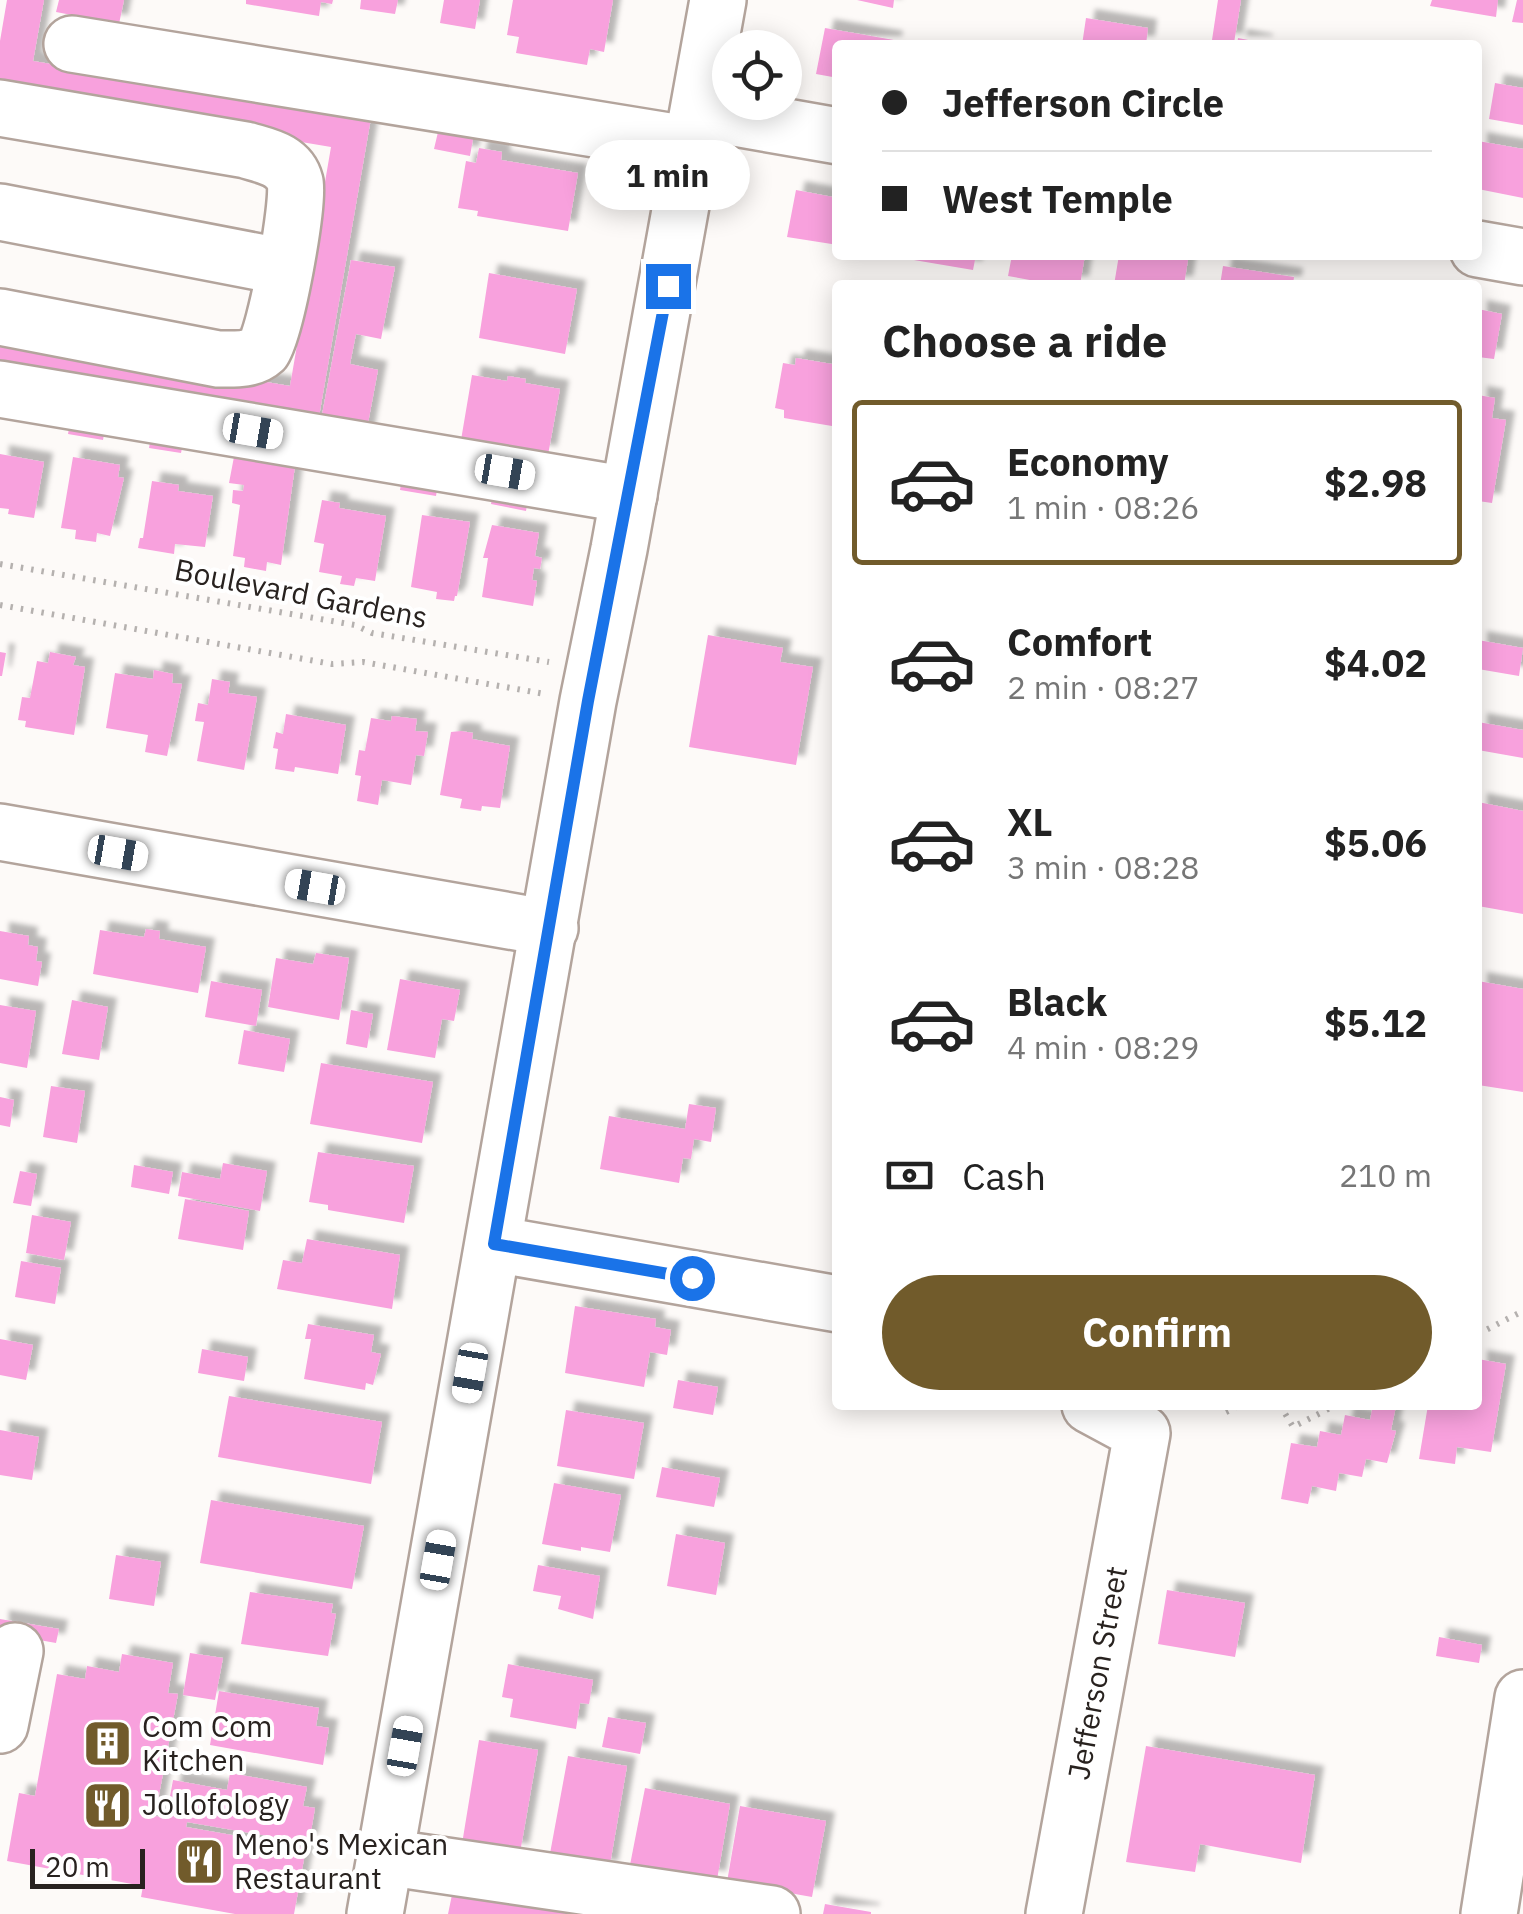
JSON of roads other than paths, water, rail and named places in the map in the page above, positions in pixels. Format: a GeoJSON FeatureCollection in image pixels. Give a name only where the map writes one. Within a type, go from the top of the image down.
{"type":"FeatureCollection","features":[{"type":"Feature","properties":{"kind":"street"},"geometry":{"type":"LineString","coordinates":[[375,1914],[591,686],[718,0]]}},
{"type":"Feature","properties":{"kind":"street"},"geometry":{"type":"LineString","coordinates":[[72,44],[696,129],[832,136]]}},
{"type":"Feature","properties":{"kind":"street"},"geometry":{"type":"LineString","coordinates":[[0,108],[246,150],[282,161],[295,181],[296,205],[273,330],[262,350],[244,359],[218,359],[0,317]]}},
{"type":"Feature","properties":{"kind":"street"},"geometry":{"type":"LineString","coordinates":[[0,212],[284,267]]}},
{"type":"Feature","properties":{"kind":"street"},"geometry":{"type":"LineString","coordinates":[[1482,250],[1523,257]]}},
{"type":"Feature","properties":{"kind":"street"},"geometry":{"type":"LineString","coordinates":[[0,389],[629,495]]}},
{"type":"Feature","properties":{"kind":"street"},"geometry":{"type":"LineString","coordinates":[[0,832],[550,928]]}},
{"type":"Feature","properties":{"kind":"street"},"geometry":{"type":"LineString","coordinates":[[494,1244],[832,1303]]}},
{"type":"Feature","properties":{"kind":"street","name":"Jefferson Street"},"geometry":{"type":"LineString","coordinates":[[1054,1914],[1142,1433],[1099,1410]]}},
{"type":"Feature","properties":{"kind":"street"},"geometry":{"type":"LineString","coordinates":[[0,1725],[15,1651]]}},
{"type":"Feature","properties":{"kind":"street"},"geometry":{"type":"LineString","coordinates":[[1489,1914],[1523,1698]]}},
{"type":"Feature","properties":{"kind":"street"},"geometry":{"type":"LineString","coordinates":[[385,1857],[772,1914]]}},
{"type":"Feature","properties":{"kind":"place","name":"Com Com Kitchen"},"geometry":{"type":"Point","coordinates":[107,1744]}},
{"type":"Feature","properties":{"kind":"place","name":"Jollofology"},"geometry":{"type":"Point","coordinates":[107,1805]}},
{"type":"Feature","properties":{"kind":"place","name":"Meno's Mexican Restaurant"},"geometry":{"type":"Point","coordinates":[199,1862]}}]}
